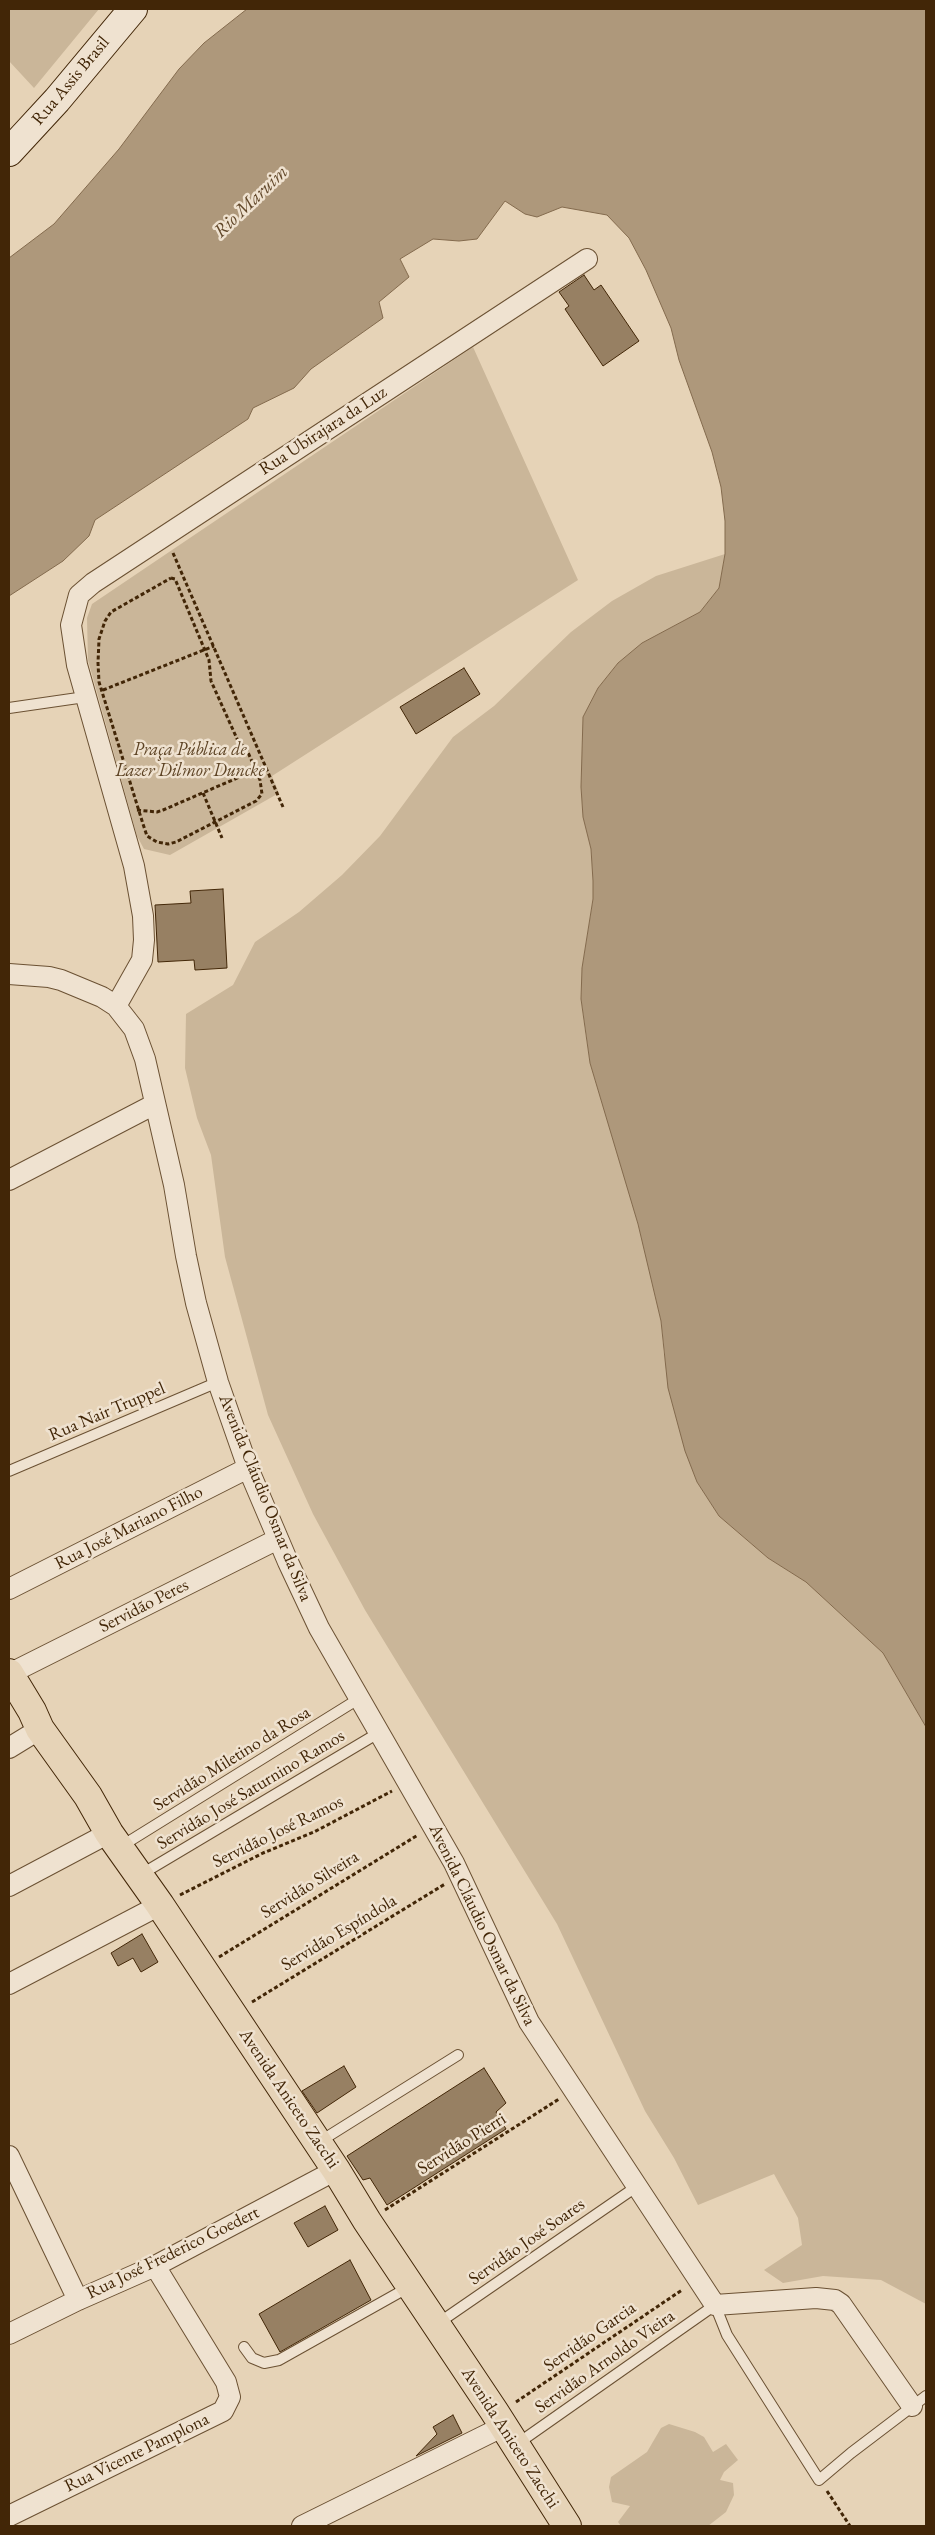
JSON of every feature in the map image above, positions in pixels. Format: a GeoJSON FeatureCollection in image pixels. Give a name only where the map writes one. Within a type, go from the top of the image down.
{"type":"FeatureCollection","features":[{"type":"Feature","properties":{"kind":"main road","name":"Avenida Aniceto Zacchi"},"geometry":{"type":"LineString","coordinates":[[9,1673],[32,1711],[40,1729],[88,1796],[114,1840],[160,1905],[336,2170],[367,2221],[567,2526]]}},
{"type":"Feature","properties":{"kind":"street","name":"Rua Assis Brasil"},"geometry":{"type":"LineString","coordinates":[[9,152],[57,100],[133,9]]}},
{"type":"Feature","properties":{"kind":"street","name":"Rua Ubirajara da Luz"},"geometry":{"type":"LineString","coordinates":[[94,694],[73,638],[72,614],[79,595],[86,588],[587,259]]}},
{"type":"Feature","properties":{"kind":"street"},"geometry":{"type":"LineString","coordinates":[[9,974],[49,977],[61,980],[102,997],[116,1006],[138,971],[142,960],[144,940],[140,894],[116,808],[94,694]]}},
{"type":"Feature","properties":{"kind":"street","name":"Avenida Cláudio Osmar da Silva"},"geometry":{"type":"LineString","coordinates":[[116,1006],[134,1029],[140,1043],[174,1185],[196,1303],[218,1382],[248,1468],[319,1628],[434,1826],[460,1875],[529,2022],[572,2091],[715,2305]]}},
{"type":"Feature","properties":{"kind":"street"},"geometry":{"type":"LineString","coordinates":[[9,1180],[155,1104]]}},
{"type":"Feature","properties":{"kind":"street","name":"Rua José Mariano Filho"},"geometry":{"type":"LineString","coordinates":[[9,1589],[248,1468]]}},
{"type":"Feature","properties":{"kind":"street","name":"Servidão Peres"},"geometry":{"type":"LineString","coordinates":[[9,1673],[278,1539]]}},
{"type":"Feature","properties":{"kind":"street"},"geometry":{"type":"LineString","coordinates":[[9,1748],[40,1729]]}},
{"type":"Feature","properties":{"kind":"street"},"geometry":{"type":"LineString","coordinates":[[9,1886],[114,1840]]}},
{"type":"Feature","properties":{"kind":"street"},"geometry":{"type":"LineString","coordinates":[[9,1984],[160,1905]]}},
{"type":"Feature","properties":{"kind":"street"},"geometry":{"type":"LineString","coordinates":[[9,2156],[78,2300]]}},
{"type":"Feature","properties":{"kind":"street","name":"Rua José Frederico Goedert"},"geometry":{"type":"LineString","coordinates":[[9,2334],[78,2300],[155,2266],[336,2170]]}},
{"type":"Feature","properties":{"kind":"street","name":"Rua Vicente Pamplona"},"geometry":{"type":"LineString","coordinates":[[9,2516],[224,2411],[230,2398],[226,2382],[155,2266]]}},
{"type":"Feature","properties":{"kind":"street"},"geometry":{"type":"LineString","coordinates":[[715,2305],[816,2298],[835,2300],[841,2304],[919,2401]]}},
{"type":"Feature","properties":{"kind":"street"},"geometry":{"type":"LineString","coordinates":[[302,2526],[504,2428]]}},
{"type":"Feature","properties":{"kind":"lane"},"geometry":{"type":"LineString","coordinates":[[9,708],[94,694]]}},
{"type":"Feature","properties":{"kind":"lane","name":"Rua Nair Truppel"},"geometry":{"type":"LineString","coordinates":[[9,1471],[218,1382]]}},
{"type":"Feature","properties":{"kind":"lane","name":"Servidão Miletino da Rosa"},"geometry":{"type":"LineString","coordinates":[[114,1840],[360,1698]]}},
{"type":"Feature","properties":{"kind":"lane","name":"Servidão José Saturnino Ramos"},"geometry":{"type":"LineString","coordinates":[[139,1875],[380,1732]]}},
{"type":"Feature","properties":{"kind":"lane"},"geometry":{"type":"LineString","coordinates":[[318,2143],[458,2055]]}},
{"type":"Feature","properties":{"kind":"lane","name":"Servidão José Soares"},"geometry":{"type":"LineString","coordinates":[[436,2325],[636,2187]]}},
{"type":"Feature","properties":{"kind":"lane"},"geometry":{"type":"LineString","coordinates":[[244,2347],[252,2358],[264,2363],[279,2360],[410,2287]]}},
{"type":"Feature","properties":{"kind":"lane"},"geometry":{"type":"LineString","coordinates":[[715,2305],[727,2335],[819,2480],[919,2401]]}},
{"type":"Feature","properties":{"kind":"lane","name":"Servidão Arnoldo Vieira"},"geometry":{"type":"LineString","coordinates":[[504,2428],[715,2305]]}},
{"type":"Feature","properties":{"kind":"path"},"geometry":{"type":"LineString","coordinates":[[166,535],[283,807]]}},
{"type":"Feature","properties":{"kind":"path"},"geometry":{"type":"LineString","coordinates":[[170,578],[175,580],[205,650],[209,660],[211,681],[238,741],[247,750],[256,770],[262,794],[256,801],[168,844],[157,842],[147,836],[139,810],[94,694],[99,638],[105,621],[111,612],[170,578]]}},
{"type":"Feature","properties":{"kind":"path"},"geometry":{"type":"LineString","coordinates":[[94,694],[214,646]]}},
{"type":"Feature","properties":{"kind":"path"},"geometry":{"type":"LineString","coordinates":[[116,808],[157,812],[265,766]]}},
{"type":"Feature","properties":{"kind":"path"},"geometry":{"type":"LineString","coordinates":[[202,793],[222,838]]}},
{"type":"Feature","properties":{"kind":"path","name":"Servidão José Ramos"},"geometry":{"type":"LineString","coordinates":[[160,1905],[250,1860],[314,1832],[408,1782]]}},
{"type":"Feature","properties":{"kind":"path","name":"Servidão Silveira"},"geometry":{"type":"LineString","coordinates":[[201,1968],[434,1826]]}},
{"type":"Feature","properties":{"kind":"path","name":"Servidão Espíndola"},"geometry":{"type":"LineString","coordinates":[[232,2014],[460,1875]]}},
{"type":"Feature","properties":{"kind":"path","name":"Servidão Pierri"},"geometry":{"type":"LineString","coordinates":[[367,2221],[572,2091]]}},
{"type":"Feature","properties":{"kind":"path","name":"Servidão Garcia"},"geometry":{"type":"LineString","coordinates":[[504,2428],[524,2399],[698,2279]]}},
{"type":"Feature","properties":{"kind":"path"},"geometry":{"type":"LineString","coordinates":[[819,2480],[850,2526]]}},
{"type":"Feature","properties":{"kind":"green space"},"geometry":{"type":"Polygon","coordinates":[[[9,9],[99,9],[34,88],[9,61],[9,9]]]}},
{"type":"Feature","properties":{"kind":"green space","name":"Praça Pública de Lazer Dilmor Duncke"},"geometry":{"type":"Polygon","coordinates":[[[473,347],[578,580],[272,776],[279,793],[170,855],[144,849],[137,836],[88,660],[87,618],[92,604],[473,347]]]}},
{"type":"Feature","properties":{"kind":"green space"},"geometry":{"type":"Polygon","coordinates":[[[725,554],[719,588],[700,612],[642,643],[618,663],[598,688],[583,717],[581,787],[583,817],[591,849],[593,899],[582,968],[581,999],[590,1063],[622,1164],[647,1257],[661,1321],[664,1355],[697,1482],[719,1516],[768,1558],[806,1582],[883,1653],[926,1727],[926,2304],[881,2280],[823,2276],[783,2283],[764,2270],[802,2245],[798,2218],[774,2174],[698,2205],[674,2158],[645,2111],[557,1924],[365,1610],[313,1514],[268,1415],[225,1257],[211,1155],[197,1118],[185,1068],[186,1014],[233,985],[255,942],[299,912],[342,875],[380,836],[453,737],[494,706],[571,632],[612,601],[656,576],[725,554]]]}},
{"type":"Feature","properties":{"kind":"green space"},"geometry":{"type":"Polygon","coordinates":[[[669,2424],[695,2432],[704,2437],[713,2452],[726,2444],[738,2460],[724,2472],[720,2480],[733,2483],[734,2495],[726,2512],[708,2526],[621,2526],[618,2522],[630,2506],[612,2502],[609,2487],[611,2477],[647,2452],[661,2428],[669,2424]]]}},
{"type":"Feature","properties":{"kind":"water","name":"Rio Maruim"},"geometry":{"type":"Polygon","coordinates":[[[247,9],[926,9],[926,1727],[883,1653],[806,1582],[768,1558],[719,1516],[697,1482],[685,1451],[668,1388],[661,1321],[638,1224],[590,1063],[581,999],[582,968],[593,899],[591,849],[583,817],[581,787],[583,717],[598,688],[618,663],[642,643],[700,612],[719,588],[725,554],[725,521],[721,487],[712,452],[679,360],[671,328],[646,270],[629,238],[607,215],[562,207],[537,217],[525,214],[505,201],[477,239],[459,241],[433,239],[400,259],[409,277],[379,302],[383,318],[311,369],[294,388],[253,408],[248,419],[95,520],[89,536],[63,561],[9,596],[9,258],[54,224],[119,149],[179,69],[204,43],[247,9]]]}},
{"type":"Feature","properties":{"kind":"building"},"geometry":{"type":"Polygon","coordinates":[[[584,275],[594,290],[601,285],[639,341],[603,366],[565,309],[569,306],[559,292],[584,275]]]}},
{"type":"Feature","properties":{"kind":"building"},"geometry":{"type":"Polygon","coordinates":[[[464,668],[480,694],[416,734],[400,707],[464,668]]]}},
{"type":"Feature","properties":{"kind":"building"},"geometry":{"type":"Polygon","coordinates":[[[223,889],[227,968],[195,970],[194,960],[158,962],[155,905],[191,903],[190,891],[223,889]]]}},
{"type":"Feature","properties":{"kind":"building"},"geometry":{"type":"Polygon","coordinates":[[[142,1934],[158,1962],[141,1972],[133,1958],[118,1966],[111,1953],[142,1934]]]}},
{"type":"Feature","properties":{"kind":"building"},"geometry":{"type":"Polygon","coordinates":[[[344,2066],[356,2087],[317,2113],[302,2091],[344,2066]]]}},
{"type":"Feature","properties":{"kind":"building"},"geometry":{"type":"Polygon","coordinates":[[[484,2068],[506,2103],[496,2112],[506,2129],[387,2205],[370,2178],[363,2180],[347,2156],[484,2068]]]}},
{"type":"Feature","properties":{"kind":"building"},"geometry":{"type":"Polygon","coordinates":[[[325,2206],[338,2230],[308,2247],[294,2223],[325,2206]]]}},
{"type":"Feature","properties":{"kind":"building"},"geometry":{"type":"Polygon","coordinates":[[[350,2260],[371,2300],[280,2352],[259,2314],[350,2260]]]}},
{"type":"Feature","properties":{"kind":"building"},"geometry":{"type":"Polygon","coordinates":[[[453,2415],[462,2433],[416,2456],[437,2434],[433,2427],[453,2415]]]}}]}
